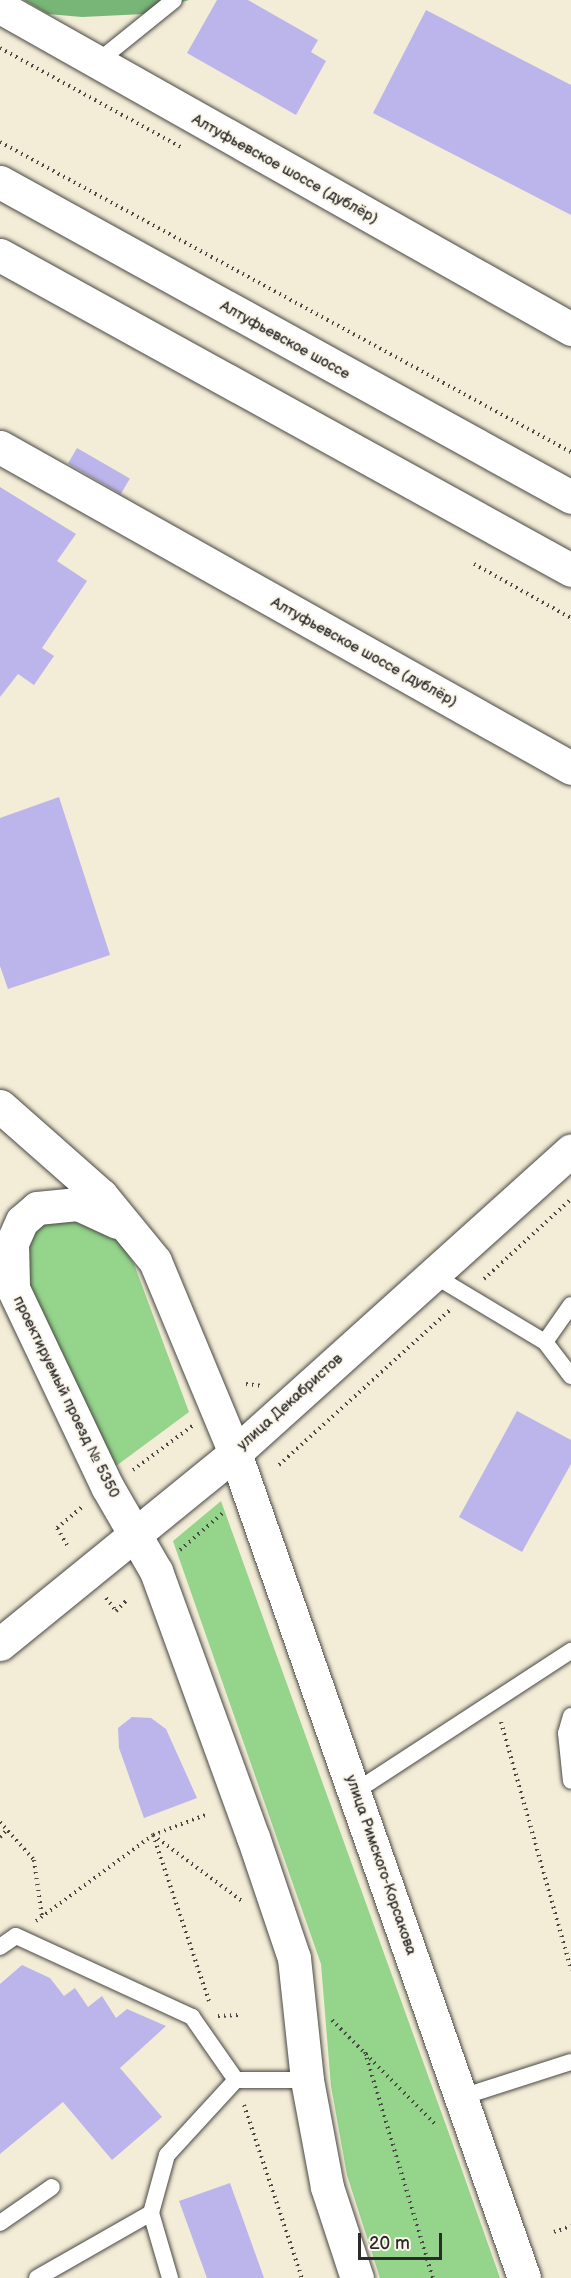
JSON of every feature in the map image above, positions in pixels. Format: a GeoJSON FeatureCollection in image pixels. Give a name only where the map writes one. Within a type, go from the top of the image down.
{"type":"FeatureCollection","features":[{"type":"Feature","properties":{"kind":"main road","name":"Алтуфьевское шоссе (дублёр)"},"geometry":{"type":"LineString","coordinates":[[0,7],[571,328]]}},
{"type":"Feature","properties":{"kind":"main road","name":"Алтуфьевское шоссе"},"geometry":{"type":"LineString","coordinates":[[0,182],[571,497]]}},
{"type":"Feature","properties":{"kind":"main road"},"geometry":{"type":"LineString","coordinates":[[0,255],[571,570]]}},
{"type":"Feature","properties":{"kind":"main road","name":"Алтуфьевское шоссе (дублёр)"},"geometry":{"type":"LineString","coordinates":[[0,447],[571,768]]}},
{"type":"Feature","properties":{"kind":"main road"},"geometry":{"type":"LineString","coordinates":[[0,1107],[101,1195],[134,1232],[155,1261],[235,1453]]}},
{"type":"Feature","properties":{"kind":"main road","name":"улица Декабристов"},"geometry":{"type":"LineString","coordinates":[[0,1644],[235,1453],[429,1273],[571,1150]]}},
{"type":"Feature","properties":{"kind":"main road"},"geometry":{"type":"LineString","coordinates":[[14,1291],[9,1264],[12,1243],[22,1221],[37,1208],[78,1204],[134,1232]]}},
{"type":"Feature","properties":{"kind":"main road","name":"проектируемый проезд № 5350"},"geometry":{"type":"LineString","coordinates":[[0,1261],[134,1533]]}},
{"type":"Feature","properties":{"kind":"main road","name":"улица Римского-Корсакова"},"geometry":{"type":"LineString","coordinates":[[235,1453],[356,1791],[524,2278]]}},
{"type":"Feature","properties":{"kind":"main road"},"geometry":{"type":"LineString","coordinates":[[134,1533],[156,1572],[294,1958],[307,2080],[327,2187],[357,2278]]}},
{"type":"Feature","properties":{"kind":"lane"},"geometry":{"type":"LineString","coordinates":[[96,63],[174,0]]}},
{"type":"Feature","properties":{"kind":"lane"},"geometry":{"type":"LineString","coordinates":[[429,1273],[545,1342],[571,1376]]}},
{"type":"Feature","properties":{"kind":"lane"},"geometry":{"type":"LineString","coordinates":[[545,1342],[571,1305]]}},
{"type":"Feature","properties":{"kind":"lane"},"geometry":{"type":"LineString","coordinates":[[356,1791],[571,1651]]}},
{"type":"Feature","properties":{"kind":"lane"},"geometry":{"type":"LineString","coordinates":[[571,1716],[566,1733],[571,1781]]}},
{"type":"Feature","properties":{"kind":"lane"},"geometry":{"type":"LineString","coordinates":[[0,1947],[16,1936],[192,2017],[236,2080]]}},
{"type":"Feature","properties":{"kind":"lane"},"geometry":{"type":"LineString","coordinates":[[462,2097],[571,2062]]}},
{"type":"Feature","properties":{"kind":"lane"},"geometry":{"type":"LineString","coordinates":[[170,2278],[151,2213],[167,2155],[236,2080],[307,2080]]}},
{"type":"Feature","properties":{"kind":"lane"},"geometry":{"type":"LineString","coordinates":[[0,2223],[52,2187]]}},
{"type":"Feature","properties":{"kind":"lane"},"geometry":{"type":"LineString","coordinates":[[37,2278],[151,2213]]}},
{"type":"Feature","properties":{"kind":"path"},"geometry":{"type":"LineString","coordinates":[[0,141],[571,452]]}},
{"type":"Feature","properties":{"kind":"path"},"geometry":{"type":"LineString","coordinates":[[474,564],[571,618]]}},
{"type":"Feature","properties":{"kind":"path"},"geometry":{"type":"LineString","coordinates":[[279,1465],[571,1200]]}},
{"type":"Feature","properties":{"kind":"path"},"geometry":{"type":"LineString","coordinates":[[246,1384],[266,1386]]}},
{"type":"Feature","properties":{"kind":"path"},"geometry":{"type":"LineString","coordinates":[[127,1474],[195,1424]]}},
{"type":"Feature","properties":{"kind":"path"},"geometry":{"type":"LineString","coordinates":[[67,1545],[57,1528],[91,1500]]}},
{"type":"Feature","properties":{"kind":"path"},"geometry":{"type":"LineString","coordinates":[[177,1553],[225,1511]]}},
{"type":"Feature","properties":{"kind":"path"},"geometry":{"type":"LineString","coordinates":[[106,1598],[116,1611],[128,1600]]}},
{"type":"Feature","properties":{"kind":"path"},"geometry":{"type":"LineString","coordinates":[[495,1700],[571,1970]]}},
{"type":"Feature","properties":{"kind":"path"},"geometry":{"type":"LineString","coordinates":[[16,1936],[153,1835],[208,1814]]}},
{"type":"Feature","properties":{"kind":"path"},"geometry":{"type":"LineString","coordinates":[[0,1822],[34,1860],[42,1917]]}},
{"type":"Feature","properties":{"kind":"path"},"geometry":{"type":"LineString","coordinates":[[0,1836],[7,1830]]}},
{"type":"Feature","properties":{"kind":"path"},"geometry":{"type":"LineString","coordinates":[[153,1835],[243,1902]]}},
{"type":"Feature","properties":{"kind":"path"},"geometry":{"type":"LineString","coordinates":[[153,1835],[218,2026]]}},
{"type":"Feature","properties":{"kind":"path"},"geometry":{"type":"LineString","coordinates":[[325,2013],[444,2134]]}},
{"type":"Feature","properties":{"kind":"path"},"geometry":{"type":"LineString","coordinates":[[365,2052],[433,2278]]}},
{"type":"Feature","properties":{"kind":"path"},"geometry":{"type":"LineString","coordinates":[[236,2080],[302,2278]]}},
{"type":"Feature","properties":{"kind":"path"},"geometry":{"type":"LineString","coordinates":[[554,2232],[570,2225]]}},
{"type":"Feature","properties":{"kind":"green space"},"geometry":{"type":"Polygon","coordinates":[[[24,0],[189,0],[144,14],[82,17],[48,14],[24,0]]]}},
{"type":"Feature","properties":{"kind":"green space"},"geometry":{"type":"Polygon","coordinates":[[[90,1217],[123,1245],[134,1264],[189,1412],[116,1466],[19,1274],[34,1223],[90,1217]]]}},
{"type":"Feature","properties":{"kind":"green space"},"geometry":{"type":"Polygon","coordinates":[[[221,1501],[500,2278],[380,2278],[347,2175],[331,2086],[321,1964],[173,1541],[221,1501]]]}},
{"type":"Feature","properties":{"kind":"building"},"geometry":{"type":"Polygon","coordinates":[[[217,0],[248,0],[318,40],[311,52],[326,61],[296,115],[187,53],[217,0]]]}},
{"type":"Feature","properties":{"kind":"building"},"geometry":{"type":"Polygon","coordinates":[[[426,10],[571,85],[571,215],[373,113],[426,10]]]}},
{"type":"Feature","properties":{"kind":"building"},"geometry":{"type":"Polygon","coordinates":[[[77,448],[130,478],[121,494],[68,464],[77,448]]]}},
{"type":"Feature","properties":{"kind":"building"},"geometry":{"type":"Polygon","coordinates":[[[0,487],[76,534],[57,561],[87,581],[42,648],[54,656],[34,685],[18,674],[0,697],[0,487]]]}},
{"type":"Feature","properties":{"kind":"building"},"geometry":{"type":"Polygon","coordinates":[[[59,797],[110,955],[8,989],[0,966],[0,818],[59,797]]]}},
{"type":"Feature","properties":{"kind":"building"},"geometry":{"type":"Polygon","coordinates":[[[517,1411],[571,1440],[571,1464],[522,1552],[459,1517],[517,1411]]]}},
{"type":"Feature","properties":{"kind":"building"},"geometry":{"type":"Polygon","coordinates":[[[132,1717],[151,1718],[166,1729],[197,1798],[144,1818],[119,1748],[118,1728],[132,1717]]]}},
{"type":"Feature","properties":{"kind":"building"},"geometry":{"type":"Polygon","coordinates":[[[22,1965],[50,1978],[64,1996],[75,1988],[88,2007],[102,1996],[116,2018],[127,2009],[166,2026],[120,2068],[162,2117],[112,2160],[63,2102],[0,2154],[0,1984],[22,1965]]]}},
{"type":"Feature","properties":{"kind":"building"},"geometry":{"type":"Polygon","coordinates":[[[230,2183],[264,2278],[207,2278],[179,2201],[230,2183]]]}}]}
